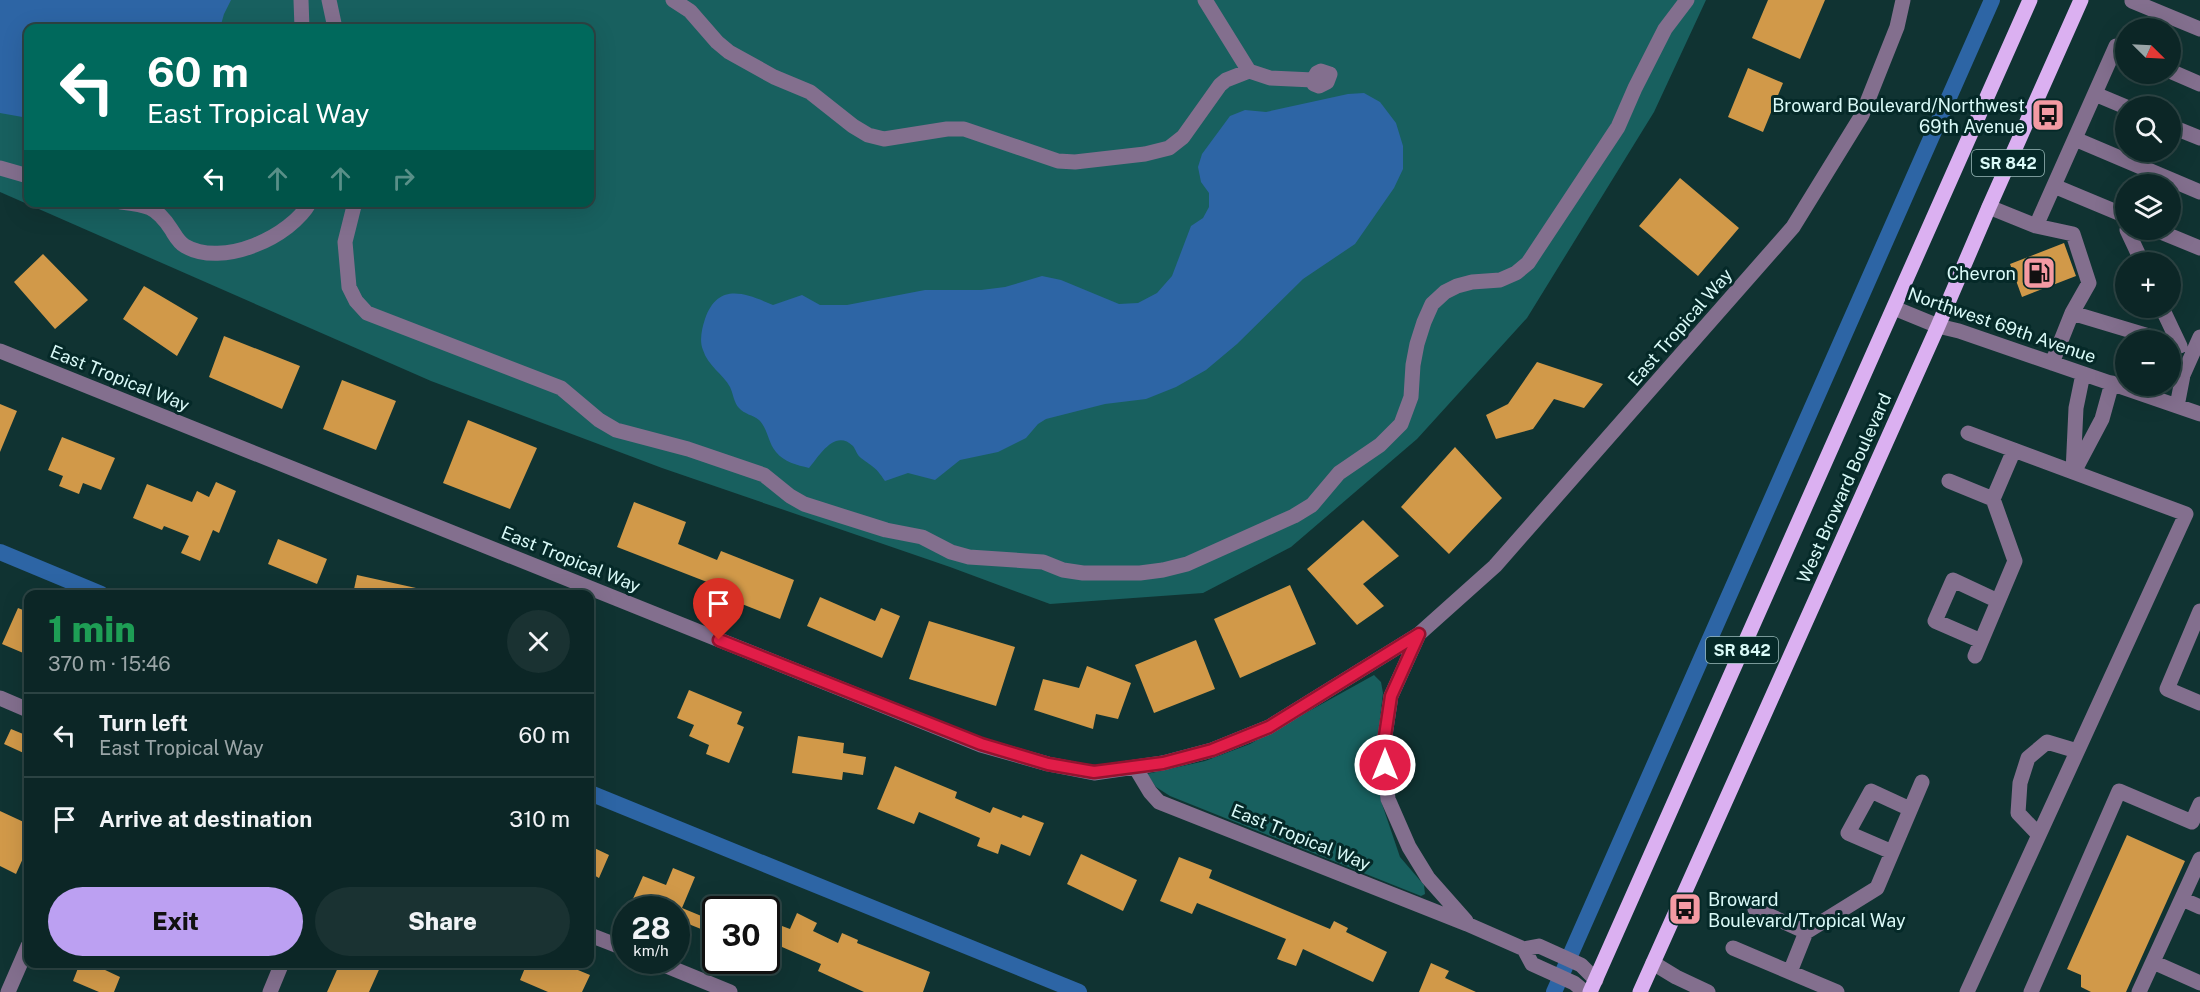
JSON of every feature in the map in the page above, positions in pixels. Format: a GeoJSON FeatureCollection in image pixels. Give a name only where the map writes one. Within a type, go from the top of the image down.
{"type":"FeatureCollection","features":[{"type":"Feature","properties":{"kind":"main road","name":"West Broward Boulevard"},"geometry":{"type":"LineString","coordinates":[[1596,988],[2030,0]]}},
{"type":"Feature","properties":{"kind":"main road","name":"West Broward Boulevard"},"geometry":{"type":"LineString","coordinates":[[1640,992],[2081,0]]}},
{"type":"Feature","properties":{"kind":"street"},"geometry":{"type":"LineString","coordinates":[[300,0],[302,24]]}},
{"type":"Feature","properties":{"kind":"street"},"geometry":{"type":"LineString","coordinates":[[329,0],[334,24]]}},
{"type":"Feature","properties":{"kind":"street"},"geometry":{"type":"LineString","coordinates":[[674,0],[690,11],[717,42],[729,52],[774,77],[810,92],[868,135],[884,139],[947,129],[964,129],[1058,161],[1075,162],[1145,154],[1169,147],[1183,137],[1220,85],[1226,80],[1250,71]]}},
{"type":"Feature","properties":{"kind":"street"},"geometry":{"type":"LineString","coordinates":[[1205,0],[1250,71],[1270,78],[1313,80]]}},
{"type":"Feature","properties":{"kind":"street"},"geometry":{"type":"LineString","coordinates":[[354,207],[345,242],[349,287],[356,301],[367,313],[561,388],[599,420],[616,430],[688,449],[764,475],[804,504],[886,530],[922,537],[951,552],[969,557],[1043,562],[1064,570],[1083,573],[1140,573],[1163,570],[1187,564],[1294,516],[1312,505],[1339,473],[1391,436],[1401,424],[1407,411],[1411,397],[1417,344],[1432,304],[1445,292],[1457,286],[1500,280],[1516,273],[1528,263],[1618,128],[1665,29],[1687,0]]}},
{"type":"Feature","properties":{"kind":"street","name":"East Tropical Way"},"geometry":{"type":"LineString","coordinates":[[0,351],[981,744],[1048,764],[1094,772],[1163,763],[1212,750],[1269,727],[1419,634],[1495,566],[1794,227],[1862,115],[1897,27],[1903,0]]}},
{"type":"Feature","properties":{"kind":"street"},"geometry":{"type":"LineString","coordinates":[[2132,0],[2200,30]]}},
{"type":"Feature","properties":{"kind":"street"},"geometry":{"type":"LineString","coordinates":[[2037,226],[2115,48]]}},
{"type":"Feature","properties":{"kind":"street"},"geometry":{"type":"LineString","coordinates":[[2181,76],[2200,84]]}},
{"type":"Feature","properties":{"kind":"street"},"geometry":{"type":"LineString","coordinates":[[2095,94],[2115,102]]}},
{"type":"Feature","properties":{"kind":"street"},"geometry":{"type":"LineString","coordinates":[[2181,130],[2200,138]]}},
{"type":"Feature","properties":{"kind":"street"},"geometry":{"type":"LineString","coordinates":[[2075,139],[2200,192]]}},
{"type":"Feature","properties":{"kind":"street"},"geometry":{"type":"LineString","coordinates":[[0,168],[24,176]]}},
{"type":"Feature","properties":{"kind":"street"},"geometry":{"type":"LineString","coordinates":[[2054,186],[2115,217]]}},
{"type":"Feature","properties":{"kind":"street"},"geometry":{"type":"LineString","coordinates":[[148,207],[155,210],[179,242],[188,248],[228,253],[273,237],[298,218],[306,207]]}},
{"type":"Feature","properties":{"kind":"street"},"geometry":{"type":"LineString","coordinates":[[1989,207],[2037,226],[2073,234],[2089,283],[2072,313],[2052,363]]}},
{"type":"Feature","properties":{"kind":"street"},"geometry":{"type":"LineString","coordinates":[[2180,240],[2200,248]]}},
{"type":"Feature","properties":{"kind":"street","name":"Northwest 69th Avenue"},"geometry":{"type":"LineString","coordinates":[[1894,308],[1938,326],[1959,331],[2200,414]]}},
{"type":"Feature","properties":{"kind":"street"},"geometry":{"type":"LineString","coordinates":[[2072,313],[2129,330]]}},
{"type":"Feature","properties":{"kind":"street"},"geometry":{"type":"LineString","coordinates":[[2169,318],[2189,346],[2177,406]]}},
{"type":"Feature","properties":{"kind":"street"},"geometry":{"type":"LineString","coordinates":[[2073,472],[2076,408],[2083,374]]}},
{"type":"Feature","properties":{"kind":"street"},"geometry":{"type":"LineString","coordinates":[[2073,472],[2102,419],[2112,383]]}},
{"type":"Feature","properties":{"kind":"street"},"geometry":{"type":"LineString","coordinates":[[1967,992],[2186,514],[1968,433]]}},
{"type":"Feature","properties":{"kind":"street"},"geometry":{"type":"LineString","coordinates":[[1975,656],[2015,561],[1993,500],[2014,450]]}},
{"type":"Feature","properties":{"kind":"street"},"geometry":{"type":"LineString","coordinates":[[1949,482],[1993,500]]}},
{"type":"Feature","properties":{"kind":"street"},"geometry":{"type":"LineString","coordinates":[[1981,641],[1935,621],[1953,580],[1998,602]]}},
{"type":"Feature","properties":{"kind":"street"},"geometry":{"type":"LineString","coordinates":[[2200,610],[2167,689],[2200,703]]}},
{"type":"Feature","properties":{"kind":"street","name":"East Tropical Way"},"geometry":{"type":"LineString","coordinates":[[1419,634],[1391,696],[1383,749],[1388,799],[1410,847],[1428,878],[1467,924]]}},
{"type":"Feature","properties":{"kind":"street"},"geometry":{"type":"LineString","coordinates":[[0,698],[24,708]]}},
{"type":"Feature","properties":{"kind":"street"},"geometry":{"type":"LineString","coordinates":[[2039,835],[2018,813],[2020,783],[2028,758],[2047,742],[2077,751]]}},
{"type":"Feature","properties":{"kind":"street","name":"East Tropical Way"},"geometry":{"type":"LineString","coordinates":[[1135,767],[1159,802],[1467,924],[1581,965],[1596,988]]}},
{"type":"Feature","properties":{"kind":"street"},"geometry":{"type":"LineString","coordinates":[[1790,972],[1806,932],[1877,888],[1922,782]]}},
{"type":"Feature","properties":{"kind":"street"},"geometry":{"type":"LineString","coordinates":[[1892,852],[1848,833],[1871,791],[1910,809]]}},
{"type":"Feature","properties":{"kind":"street"},"geometry":{"type":"LineString","coordinates":[[2031,992],[2119,791],[2192,822],[2200,804]]}},
{"type":"Feature","properties":{"kind":"street"},"geometry":{"type":"LineString","coordinates":[[2139,992],[2200,859]]}},
{"type":"Feature","properties":{"kind":"street"},"geometry":{"type":"LineString","coordinates":[[2182,899],[2200,907]]}},
{"type":"Feature","properties":{"kind":"street"},"geometry":{"type":"LineString","coordinates":[[1755,909],[1806,932]]}},
{"type":"Feature","properties":{"kind":"street"},"geometry":{"type":"LineString","coordinates":[[594,937],[612,944]]}},
{"type":"Feature","properties":{"kind":"street"},"geometry":{"type":"LineString","coordinates":[[1532,947],[1532,964],[1579,988]]}},
{"type":"Feature","properties":{"kind":"street"},"geometry":{"type":"LineString","coordinates":[[1733,948],[1837,992]]}},
{"type":"Feature","properties":{"kind":"street"},"geometry":{"type":"LineString","coordinates":[[8,992],[24,955]]}},
{"type":"Feature","properties":{"kind":"street"},"geometry":{"type":"LineString","coordinates":[[2153,962],[2200,983]]}},
{"type":"Feature","properties":{"kind":"street"},"geometry":{"type":"LineString","coordinates":[[1653,963],[1708,992]]}},
{"type":"Feature","properties":{"kind":"street"},"geometry":{"type":"LineString","coordinates":[[270,992],[280,968]]}},
{"type":"Feature","properties":{"kind":"street"},"geometry":{"type":"LineString","coordinates":[[686,974],[730,992]]}},
{"type":"Feature","properties":{"kind":"shaded area"},"geometry":{"type":"Polygon","coordinates":[[[0,0],[1706,0],[1654,112],[1527,318],[1417,439],[1291,547],[1203,593],[1050,604],[950,567],[662,468],[431,381],[34,207],[594,207],[594,24],[24,24],[24,203],[0,192],[0,0]]]}},
{"type":"Feature","properties":{"kind":"shaded area"},"geometry":{"type":"Polygon","coordinates":[[[1374,675],[1381,682],[1383,693],[1376,751],[1381,801],[1400,857],[1424,885],[1425,894],[1421,896],[1170,796],[1156,787],[1147,774],[1205,761],[1250,744],[1374,675]]]}},
{"type":"Feature","properties":{"kind":"water"},"geometry":{"type":"Polygon","coordinates":[[[0,0],[231,0],[221,24],[24,24],[24,117],[0,113],[0,0]]]}},
{"type":"Feature","properties":{"kind":"water"},"geometry":{"type":"Polygon","coordinates":[[[1364,93],[1380,102],[1396,123],[1403,146],[1403,169],[1394,188],[1355,244],[1303,279],[1237,344],[1206,370],[1176,387],[1146,399],[1105,404],[1046,419],[1038,424],[1026,438],[998,452],[960,460],[935,480],[908,473],[885,481],[846,441],[840,440],[828,446],[809,468],[783,458],[773,448],[759,420],[743,412],[737,406],[730,387],[705,356],[701,343],[705,319],[717,300],[725,295],[733,294],[743,294],[773,305],[802,295],[820,305],[847,305],[925,290],[981,290],[1005,287],[1042,276],[1061,280],[1119,304],[1138,303],[1157,293],[1172,276],[1191,226],[1203,218],[1209,207],[1209,193],[1201,182],[1198,167],[1202,154],[1230,116],[1245,110],[1266,112],[1348,94],[1364,93]]]}},
{"type":"Feature","properties":{"kind":"building"},"geometry":{"type":"Polygon","coordinates":[[[1768,0],[1825,0],[1800,59],[1752,38],[1768,0]]]}},
{"type":"Feature","properties":{"kind":"building"},"geometry":{"type":"Polygon","coordinates":[[[1748,68],[1783,83],[1763,132],[1728,117],[1748,68]]]}},
{"type":"Feature","properties":{"kind":"building"},"geometry":{"type":"Polygon","coordinates":[[[1680,178],[1739,228],[1698,276],[1639,226],[1680,178]]]}},
{"type":"Feature","properties":{"kind":"building"},"geometry":{"type":"Polygon","coordinates":[[[2064,243],[2076,276],[2022,297],[2010,264],[2064,243]]]}},
{"type":"Feature","properties":{"kind":"building"},"geometry":{"type":"Polygon","coordinates":[[[43,254],[88,300],[55,329],[14,282],[43,254]]]}},
{"type":"Feature","properties":{"kind":"building"},"geometry":{"type":"Polygon","coordinates":[[[144,286],[198,318],[177,356],[123,319],[144,286]]]}},
{"type":"Feature","properties":{"kind":"building"},"geometry":{"type":"Polygon","coordinates":[[[224,336],[300,366],[282,409],[209,377],[224,336]]]}},
{"type":"Feature","properties":{"kind":"building"},"geometry":{"type":"Polygon","coordinates":[[[1537,362],[1603,384],[1584,408],[1554,399],[1533,429],[1496,439],[1486,415],[1508,404],[1537,362]]]}},
{"type":"Feature","properties":{"kind":"building"},"geometry":{"type":"Polygon","coordinates":[[[342,380],[396,401],[376,450],[323,429],[342,380]]]}},
{"type":"Feature","properties":{"kind":"building"},"geometry":{"type":"Polygon","coordinates":[[[0,404],[17,411],[0,452],[0,404]]]}},
{"type":"Feature","properties":{"kind":"building"},"geometry":{"type":"Polygon","coordinates":[[[468,420],[537,448],[510,509],[443,483],[468,420]]]}},
{"type":"Feature","properties":{"kind":"building"},"geometry":{"type":"Polygon","coordinates":[[[62,437],[115,458],[101,490],[83,483],[79,494],[59,486],[63,476],[48,470],[62,437]]]}},
{"type":"Feature","properties":{"kind":"building"},"geometry":{"type":"Polygon","coordinates":[[[1455,447],[1502,498],[1449,554],[1401,507],[1455,447]]]}},
{"type":"Feature","properties":{"kind":"building"},"geometry":{"type":"Polygon","coordinates":[[[216,482],[236,491],[219,533],[213,530],[200,561],[181,553],[189,536],[164,526],[162,530],[133,518],[147,484],[192,502],[197,491],[209,497],[216,482]]]}},
{"type":"Feature","properties":{"kind":"building"},"geometry":{"type":"Polygon","coordinates":[[[634,502],[686,522],[678,544],[717,560],[721,551],[794,580],[780,619],[704,589],[707,582],[617,547],[634,502]]]}},
{"type":"Feature","properties":{"kind":"building"},"geometry":{"type":"Polygon","coordinates":[[[1363,520],[1399,556],[1363,584],[1384,606],[1357,625],[1307,569],[1363,520]]]}},
{"type":"Feature","properties":{"kind":"building"},"geometry":{"type":"Polygon","coordinates":[[[278,539],[327,559],[317,584],[268,564],[278,539]]]}},
{"type":"Feature","properties":{"kind":"building"},"geometry":{"type":"Polygon","coordinates":[[[357,575],[416,588],[416,590],[354,590],[357,575]]]}},
{"type":"Feature","properties":{"kind":"building"},"geometry":{"type":"Polygon","coordinates":[[[1290,585],[1316,644],[1240,678],[1214,619],[1290,585]]]}},
{"type":"Feature","properties":{"kind":"building"},"geometry":{"type":"Polygon","coordinates":[[[820,597],[875,621],[881,608],[900,616],[882,658],[807,626],[820,597]]]}},
{"type":"Feature","properties":{"kind":"building"},"geometry":{"type":"Polygon","coordinates":[[[18,608],[24,610],[24,653],[2,644],[18,608]]]}},
{"type":"Feature","properties":{"kind":"building"},"geometry":{"type":"Polygon","coordinates":[[[929,621],[1015,647],[996,706],[909,679],[929,621]]]}},
{"type":"Feature","properties":{"kind":"building"},"geometry":{"type":"Polygon","coordinates":[[[1196,640],[1215,689],[1154,713],[1135,665],[1196,640]]]}},
{"type":"Feature","properties":{"kind":"building"},"geometry":{"type":"Polygon","coordinates":[[[1087,666],[1131,683],[1118,719],[1096,714],[1093,729],[1034,710],[1043,679],[1079,688],[1087,666]]]}},
{"type":"Feature","properties":{"kind":"building"},"geometry":{"type":"Polygon","coordinates":[[[689,690],[742,712],[737,724],[744,727],[729,763],[706,754],[709,745],[689,736],[694,725],[677,718],[689,690]]]}},
{"type":"Feature","properties":{"kind":"building"},"geometry":{"type":"Polygon","coordinates":[[[11,729],[24,734],[24,753],[4,744],[11,729]]]}},
{"type":"Feature","properties":{"kind":"building"},"geometry":{"type":"Polygon","coordinates":[[[798,736],[844,743],[843,753],[866,757],[863,775],[843,772],[842,780],[792,773],[798,736]]]}},
{"type":"Feature","properties":{"kind":"building"},"geometry":{"type":"Polygon","coordinates":[[[895,766],[957,792],[955,798],[990,813],[993,807],[1021,818],[1023,815],[1044,823],[1030,856],[1001,844],[998,854],[977,846],[980,838],[919,812],[914,824],[877,809],[895,766]]]}},
{"type":"Feature","properties":{"kind":"building"},"geometry":{"type":"Polygon","coordinates":[[[0,811],[24,822],[24,856],[16,874],[0,866],[0,811]]]}},
{"type":"Feature","properties":{"kind":"building"},"geometry":{"type":"Polygon","coordinates":[[[2127,835],[2185,861],[2126,992],[2091,992],[2081,987],[2081,975],[2067,969],[2127,835]]]}},
{"type":"Feature","properties":{"kind":"building"},"geometry":{"type":"Polygon","coordinates":[[[594,848],[609,855],[599,878],[594,875],[594,848]]]}},
{"type":"Feature","properties":{"kind":"building"},"geometry":{"type":"Polygon","coordinates":[[[1081,854],[1137,880],[1123,911],[1067,884],[1081,854]]]}},
{"type":"Feature","properties":{"kind":"building"},"geometry":{"type":"Polygon","coordinates":[[[1179,857],[1212,870],[1209,878],[1330,929],[1334,921],[1348,928],[1346,932],[1387,952],[1373,982],[1303,949],[1296,966],[1277,959],[1286,939],[1197,903],[1192,914],[1160,901],[1179,857]]]}},
{"type":"Feature","properties":{"kind":"building"},"geometry":{"type":"Polygon","coordinates":[[[673,868],[695,877],[687,896],[634,896],[643,876],[666,885],[673,868]]]}},
{"type":"Feature","properties":{"kind":"building"},"geometry":{"type":"Polygon","coordinates":[[[690,911],[702,916],[702,929],[690,925],[690,911]]]}},
{"type":"Feature","properties":{"kind":"building"},"geometry":{"type":"Polygon","coordinates":[[[797,913],[817,923],[813,931],[838,943],[842,933],[858,940],[857,943],[930,972],[923,992],[864,992],[818,971],[821,964],[780,946],[780,925],[790,929],[797,913]]]}},
{"type":"Feature","properties":{"kind":"building"},"geometry":{"type":"Polygon","coordinates":[[[1431,963],[1449,971],[1445,978],[1476,992],[1419,992],[1431,963]]]}},
{"type":"Feature","properties":{"kind":"building"},"geometry":{"type":"Polygon","coordinates":[[[78,968],[103,968],[120,977],[114,992],[99,992],[73,981],[78,968]]]}},
{"type":"Feature","properties":{"kind":"building"},"geometry":{"type":"Polygon","coordinates":[[[338,968],[380,968],[369,992],[327,992],[338,968]]]}},
{"type":"Feature","properties":{"kind":"building"},"geometry":{"type":"Polygon","coordinates":[[[525,968],[573,968],[590,975],[582,992],[548,992],[520,980],[525,968]]]}},
{"type":"Feature","properties":{"kind":"waterway"},"geometry":{"type":"LineString","coordinates":[[1554,992],[1992,0]]}},
{"type":"Feature","properties":{"kind":"waterway"},"geometry":{"type":"LineString","coordinates":[[0,552],[91,590]]}},
{"type":"Feature","properties":{"kind":"waterway"},"geometry":{"type":"LineString","coordinates":[[594,795],[1079,992]]}},
{"type":"Feature","properties":{"kind":"place","name":"Broward Boulevard/Northwest 69th Avenue"},"geometry":{"type":"Point","coordinates":[2048,115]}},
{"type":"Feature","properties":{"kind":"place","name":"Chevron"},"geometry":{"type":"Point","coordinates":[2039,273]}},
{"type":"Feature","properties":{"kind":"place","name":"Broward Boulevard/Tropical Way"},"geometry":{"type":"Point","coordinates":[1685,909]}},
{"type":"Feature","properties":{"kind":"route"},"geometry":{"type":"LineString","coordinates":[[719,640],[981,744],[1048,764],[1094,772],[1163,763],[1212,750],[1269,727],[1419,634],[1391,696],[1383,749],[1385,765]]}}]}
